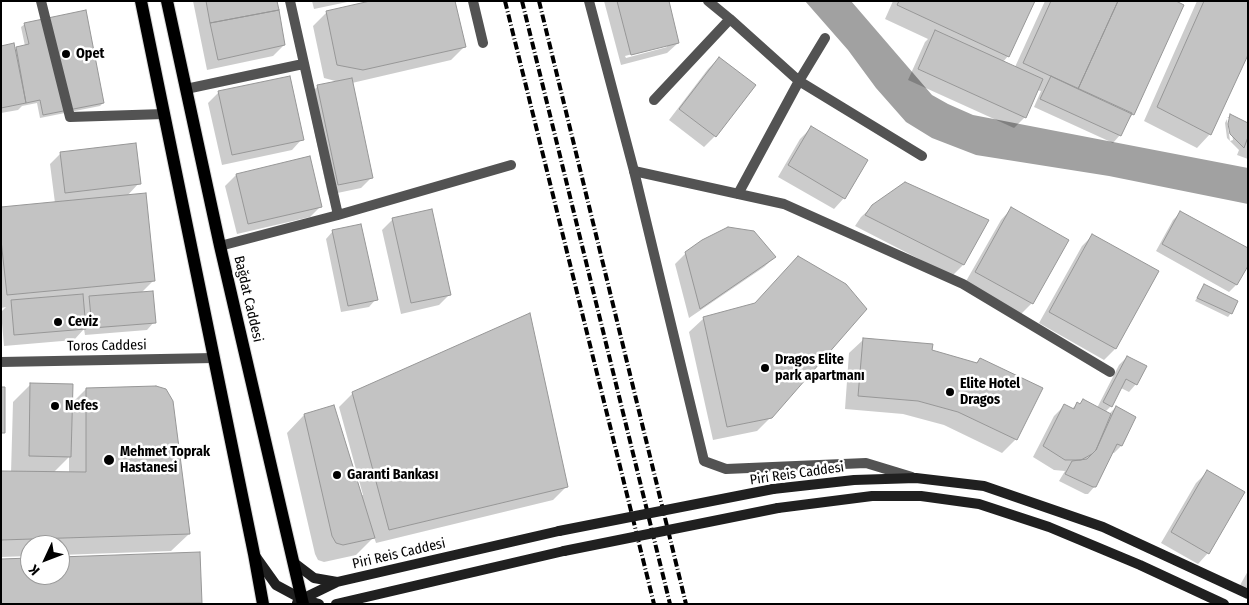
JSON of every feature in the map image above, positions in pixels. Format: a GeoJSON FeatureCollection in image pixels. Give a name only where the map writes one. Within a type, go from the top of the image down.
{"type":"FeatureCollection","features":[{"type":"Feature","properties":{"kind":"main road"},"geometry":{"type":"LineString","coordinates":[[141,1],[263,604]]}},
{"type":"Feature","properties":{"kind":"main road","name":"Bağdat Caddesi"},"geometry":{"type":"LineString","coordinates":[[168,1],[220,246],[293,562],[300,602]]}},
{"type":"Feature","properties":{"kind":"main road","name":"Piri Reis Caddesi"},"geometry":{"type":"LineString","coordinates":[[337,582],[560,531],[773,489],[854,480],[916,478],[984,486],[1102,527],[1248,594]]}},
{"type":"Feature","properties":{"kind":"main road"},"geometry":{"type":"LineString","coordinates":[[336,604],[564,551],[778,508],[872,496],[921,496],[979,504],[1049,527],[1140,565],[1224,604]]}},
{"type":"Feature","properties":{"kind":"main road"},"geometry":{"type":"LineString","coordinates":[[254,554],[276,585],[300,602],[319,604]]}},
{"type":"Feature","properties":{"kind":"main road"},"geometry":{"type":"LineString","coordinates":[[293,562],[314,578],[337,582]]}},
{"type":"Feature","properties":{"kind":"main road"},"geometry":{"type":"LineString","coordinates":[[300,602],[337,582]]}},
{"type":"Feature","properties":{"kind":"street"},"geometry":{"type":"LineString","coordinates":[[41,1],[70,116],[164,114]]}},
{"type":"Feature","properties":{"kind":"street"},"geometry":{"type":"LineString","coordinates":[[290,1],[338,215]]}},
{"type":"Feature","properties":{"kind":"street"},"geometry":{"type":"LineString","coordinates":[[473,1],[483,42]]}},
{"type":"Feature","properties":{"kind":"street"},"geometry":{"type":"LineString","coordinates":[[589,1],[634,171],[704,461],[726,469],[866,464],[916,478]]}},
{"type":"Feature","properties":{"kind":"street"},"geometry":{"type":"LineString","coordinates":[[708,1],[799,81],[922,156]]}},
{"type":"Feature","properties":{"kind":"street"},"geometry":{"type":"LineString","coordinates":[[654,100],[730,20]]}},
{"type":"Feature","properties":{"kind":"street"},"geometry":{"type":"LineString","coordinates":[[738,194],[799,81],[825,38]]}},
{"type":"Feature","properties":{"kind":"street"},"geometry":{"type":"LineString","coordinates":[[186,89],[303,64]]}},
{"type":"Feature","properties":{"kind":"street"},"geometry":{"type":"LineString","coordinates":[[220,246],[338,215],[511,165]]}},
{"type":"Feature","properties":{"kind":"street"},"geometry":{"type":"LineString","coordinates":[[634,171],[784,204],[963,284],[1110,372]]}},
{"type":"Feature","properties":{"kind":"street","name":"Toros Caddesi"},"geometry":{"type":"LineString","coordinates":[[1,362],[214,358]]}},
{"type":"Feature","properties":{"kind":"shaded area"},"geometry":{"type":"Polygon","coordinates":[[[805,1],[851,1],[932,95],[948,104],[973,115],[1248,168],[1248,204],[1109,176],[976,155],[932,138],[906,122],[876,88],[848,50],[805,1]]]}},
{"type":"Feature","properties":{"kind":"building"},"geometry":{"type":"Polygon","coordinates":[[[206,1],[277,1],[279,10],[210,23],[206,1]]]}},
{"type":"Feature","properties":{"kind":"building"},"geometry":{"type":"Polygon","coordinates":[[[370,1],[455,1],[466,47],[363,70],[337,65],[326,11],[370,1]]]}},
{"type":"Feature","properties":{"kind":"building"},"geometry":{"type":"Polygon","coordinates":[[[617,1],[669,1],[679,43],[631,55],[617,1]]]}},
{"type":"Feature","properties":{"kind":"building"},"geometry":{"type":"Polygon","coordinates":[[[899,1],[1035,1],[1009,57],[897,5],[899,1]]]}},
{"type":"Feature","properties":{"kind":"building"},"geometry":{"type":"Polygon","coordinates":[[[1051,1],[1118,1],[1078,89],[1023,63],[1051,1]]]}},
{"type":"Feature","properties":{"kind":"building"},"geometry":{"type":"Polygon","coordinates":[[[1118,1],[1176,1],[1184,5],[1134,115],[1078,89],[1118,1]]]}},
{"type":"Feature","properties":{"kind":"building"},"geometry":{"type":"Polygon","coordinates":[[[1204,1],[1248,1],[1248,55],[1211,135],[1157,107],[1204,1]]]}},
{"type":"Feature","properties":{"kind":"building"},"geometry":{"type":"Polygon","coordinates":[[[86,10],[104,103],[43,115],[40,100],[26,103],[16,47],[29,44],[24,23],[86,10]]]}},
{"type":"Feature","properties":{"kind":"building"},"geometry":{"type":"Polygon","coordinates":[[[279,10],[285,45],[218,60],[210,23],[279,10]]]}},
{"type":"Feature","properties":{"kind":"building"},"geometry":{"type":"Polygon","coordinates":[[[935,30],[1043,79],[1026,118],[918,69],[935,30]]]}},
{"type":"Feature","properties":{"kind":"building"},"geometry":{"type":"Polygon","coordinates":[[[14,43],[26,103],[1,108],[1,46],[14,43]]]}},
{"type":"Feature","properties":{"kind":"building"},"geometry":{"type":"Polygon","coordinates":[[[719,57],[756,85],[716,137],[679,109],[719,57]]]}},
{"type":"Feature","properties":{"kind":"building"},"geometry":{"type":"Polygon","coordinates":[[[290,76],[304,140],[232,155],[218,91],[290,76]]]}},
{"type":"Feature","properties":{"kind":"building"},"geometry":{"type":"Polygon","coordinates":[[[1051,76],[1132,113],[1121,136],[1040,99],[1051,76]]]}},
{"type":"Feature","properties":{"kind":"building"},"geometry":{"type":"Polygon","coordinates":[[[352,78],[373,178],[338,185],[317,85],[352,78]]]}},
{"type":"Feature","properties":{"kind":"building"},"geometry":{"type":"Polygon","coordinates":[[[1230,114],[1248,123],[1248,137],[1244,148],[1230,134],[1228,124],[1230,114]]]}},
{"type":"Feature","properties":{"kind":"building"},"geometry":{"type":"Polygon","coordinates":[[[811,126],[868,160],[845,199],[788,165],[811,126]]]}},
{"type":"Feature","properties":{"kind":"building"},"geometry":{"type":"Polygon","coordinates":[[[136,143],[141,184],[65,193],[60,152],[136,143]]]}},
{"type":"Feature","properties":{"kind":"building"},"geometry":{"type":"Polygon","coordinates":[[[310,156],[322,207],[248,224],[236,174],[310,156]]]}},
{"type":"Feature","properties":{"kind":"building"},"geometry":{"type":"Polygon","coordinates":[[[905,182],[989,220],[964,265],[865,215],[872,205],[905,182]]]}},
{"type":"Feature","properties":{"kind":"building"},"geometry":{"type":"Polygon","coordinates":[[[146,193],[155,281],[7,295],[1,240],[1,207],[146,193]]]}},
{"type":"Feature","properties":{"kind":"building"},"geometry":{"type":"Polygon","coordinates":[[[1011,207],[1069,240],[1033,304],[975,272],[1011,207]]]}},
{"type":"Feature","properties":{"kind":"building"},"geometry":{"type":"Polygon","coordinates":[[[432,209],[451,295],[411,303],[392,218],[432,209]]]}},
{"type":"Feature","properties":{"kind":"building"},"geometry":{"type":"Polygon","coordinates":[[[1180,211],[1248,248],[1248,266],[1237,285],[1162,244],[1180,211]]]}},
{"type":"Feature","properties":{"kind":"building"},"geometry":{"type":"Polygon","coordinates":[[[361,224],[378,300],[348,306],[332,230],[361,224]]]}},
{"type":"Feature","properties":{"kind":"building"},"geometry":{"type":"Polygon","coordinates":[[[728,227],[754,231],[776,257],[700,309],[685,252],[702,240],[728,227]]]}},
{"type":"Feature","properties":{"kind":"building"},"geometry":{"type":"Polygon","coordinates":[[[1092,234],[1159,271],[1116,349],[1049,312],[1092,234]]]}},
{"type":"Feature","properties":{"kind":"building","name":"Dragos Elite park apartmanı"},"geometry":{"type":"Polygon","coordinates":[[[798,256],[846,284],[867,309],[772,418],[727,427],[703,317],[755,303],[798,256]]]}},
{"type":"Feature","properties":{"kind":"building"},"geometry":{"type":"Polygon","coordinates":[[[1204,284],[1238,301],[1232,314],[1197,298],[1204,284]]]}},
{"type":"Feature","properties":{"kind":"building"},"geometry":{"type":"Polygon","coordinates":[[[153,291],[156,323],[92,328],[89,296],[153,291]]]}},
{"type":"Feature","properties":{"kind":"building"},"geometry":{"type":"Polygon","coordinates":[[[83,294],[86,329],[14,335],[11,300],[83,294]]]}},
{"type":"Feature","properties":{"kind":"building"},"geometry":{"type":"Polygon","coordinates":[[[530,313],[568,487],[389,530],[352,392],[530,313]]]}},
{"type":"Feature","properties":{"kind":"building","name":"Elite Hotel Dragos"},"geometry":{"type":"Polygon","coordinates":[[[863,338],[933,344],[932,350],[977,363],[980,358],[1043,388],[1017,440],[958,412],[918,401],[858,396],[863,338]]]}},
{"type":"Feature","properties":{"kind":"building"},"geometry":{"type":"Polygon","coordinates":[[[1127,356],[1147,366],[1137,385],[1126,379],[1112,407],[1103,402],[1127,356]]]}},
{"type":"Feature","properties":{"kind":"building"},"geometry":{"type":"Polygon","coordinates":[[[30,383],[73,384],[71,457],[29,456],[30,383]]]}},
{"type":"Feature","properties":{"kind":"building"},"geometry":{"type":"Polygon","coordinates":[[[156,386],[166,389],[173,401],[190,534],[70,538],[70,535],[20,535],[20,539],[1,540],[1,471],[86,472],[86,388],[156,386]]]}},
{"type":"Feature","properties":{"kind":"building"},"geometry":{"type":"Polygon","coordinates":[[[1,387],[5,387],[5,433],[1,433],[1,387]]]}},
{"type":"Feature","properties":{"kind":"building"},"geometry":{"type":"Polygon","coordinates":[[[1083,399],[1111,414],[1096,450],[1092,454],[1081,460],[1065,460],[1043,446],[1064,404],[1074,409],[1077,402],[1080,404],[1083,399]]]}},
{"type":"Feature","properties":{"kind":"building","name":"Garanti Bankası"},"geometry":{"type":"Polygon","coordinates":[[[334,405],[375,538],[343,545],[336,543],[332,536],[304,414],[334,405]]]}},
{"type":"Feature","properties":{"kind":"building"},"geometry":{"type":"Polygon","coordinates":[[[1116,406],[1136,417],[1122,446],[1117,444],[1096,487],[1065,474],[1072,461],[1087,459],[1096,450],[1116,406]]]}},
{"type":"Feature","properties":{"kind":"building"},"geometry":{"type":"Polygon","coordinates":[[[1207,470],[1245,492],[1209,554],[1171,532],[1207,470]]]}},
{"type":"Feature","properties":{"kind":"building"},"geometry":{"type":"Polygon","coordinates":[[[200,552],[202,603],[1,604],[1,559],[20,558],[20,585],[70,585],[70,557],[200,552]]]}},
{"type":"Feature","properties":{"kind":"railway"},"geometry":{"type":"LineString","coordinates":[[505,1],[654,604]]}},
{"type":"Feature","properties":{"kind":"railway"},"geometry":{"type":"LineString","coordinates":[[522,1],[670,604]]}},
{"type":"Feature","properties":{"kind":"railway"},"geometry":{"type":"LineString","coordinates":[[539,1],[686,604]]}},
{"type":"Feature","properties":{"kind":"place","name":"Opet"},"geometry":{"type":"Point","coordinates":[66,54]}},
{"type":"Feature","properties":{"kind":"place","name":"Ceviz"},"geometry":{"type":"Point","coordinates":[58,322]}},
{"type":"Feature","properties":{"kind":"place","name":"Dragos Elite park apartmanı"},"geometry":{"type":"Point","coordinates":[765,368]}},
{"type":"Feature","properties":{"kind":"place","name":"Elite Hotel Dragos"},"geometry":{"type":"Point","coordinates":[950,392]}},
{"type":"Feature","properties":{"kind":"place","name":"Nefes"},"geometry":{"type":"Point","coordinates":[55,406]}},
{"type":"Feature","properties":{"kind":"place","name":"Mehmet Toprak Hastanesi"},"geometry":{"type":"Point","coordinates":[109,460]}},
{"type":"Feature","properties":{"kind":"place","name":"Garanti Bankası"},"geometry":{"type":"Point","coordinates":[337,475]}}]}
